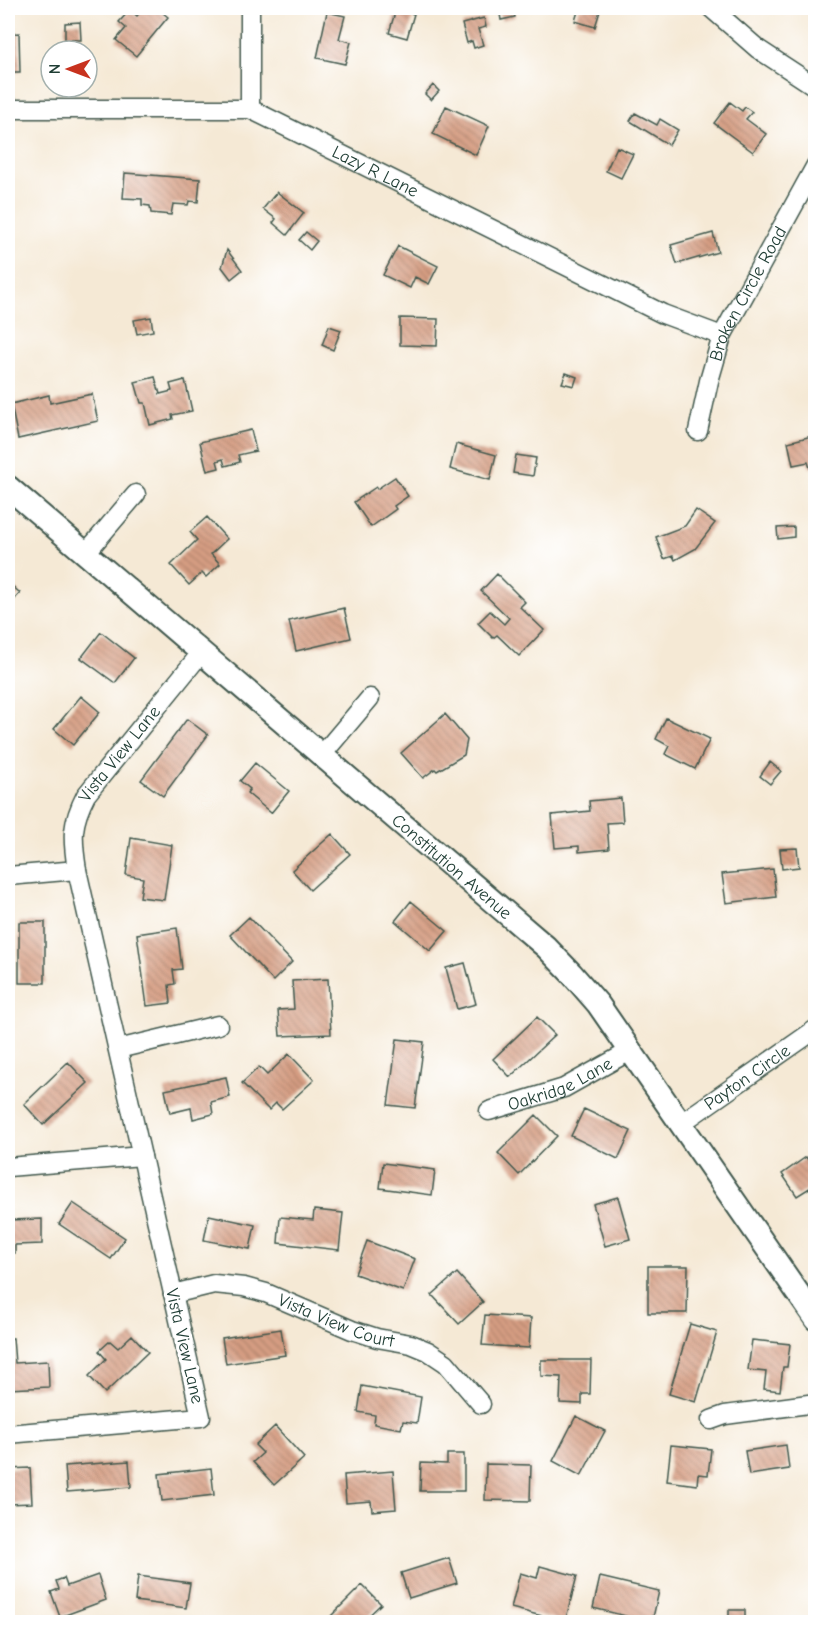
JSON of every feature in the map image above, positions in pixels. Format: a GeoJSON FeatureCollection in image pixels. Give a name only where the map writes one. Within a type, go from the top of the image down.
{"type":"FeatureCollection","features":[{"type":"Feature","properties":{"kind":"main road","name":"Constitution Avenue"},"geometry":{"type":"LineString","coordinates":[[8,488],[546,947],[598,1004],[816,1319]]}},
{"type":"Feature","properties":{"kind":"street"},"geometry":{"type":"LineString","coordinates":[[250,8],[250,109]]}},
{"type":"Feature","properties":{"kind":"street"},"geometry":{"type":"LineString","coordinates":[[711,8],[758,49],[816,87]]}},
{"type":"Feature","properties":{"kind":"street","name":"Lazy R Lane"},"geometry":{"type":"LineString","coordinates":[[8,109],[250,109],[663,314],[723,336]]}},
{"type":"Feature","properties":{"kind":"street","name":"Broken Circle Road"},"geometry":{"type":"LineString","coordinates":[[698,430],[709,381],[723,336],[816,165]]}},
{"type":"Feature","properties":{"kind":"street"},"geometry":{"type":"LineString","coordinates":[[84,554],[136,494]]}},
{"type":"Feature","properties":{"kind":"street","name":"Vista View Lane"},"geometry":{"type":"LineString","coordinates":[[8,1434],[201,1417],[77,870],[73,830],[77,813],[86,795],[201,653]]}},
{"type":"Feature","properties":{"kind":"street"},"geometry":{"type":"LineString","coordinates":[[321,756],[370,698]]}},
{"type":"Feature","properties":{"kind":"street"},"geometry":{"type":"LineString","coordinates":[[8,876],[77,870]]}},
{"type":"Feature","properties":{"kind":"street"},"geometry":{"type":"LineString","coordinates":[[118,1049],[218,1025]]}},
{"type":"Feature","properties":{"kind":"street","name":"Payton Circle"},"geometry":{"type":"LineString","coordinates":[[680,1124],[816,1029]]}},
{"type":"Feature","properties":{"kind":"street","name":"Oakridge Lane"},"geometry":{"type":"LineString","coordinates":[[489,1111],[564,1088],[630,1051]]}},
{"type":"Feature","properties":{"kind":"street"},"geometry":{"type":"LineString","coordinates":[[8,1167],[142,1156]]}},
{"type":"Feature","properties":{"kind":"street","name":"Vista View Court"},"geometry":{"type":"LineString","coordinates":[[172,1294],[214,1284],[244,1287],[266,1293],[352,1330],[377,1338],[411,1344],[428,1351],[446,1363],[481,1404]]}},
{"type":"Feature","properties":{"kind":"street"},"geometry":{"type":"LineString","coordinates":[[711,1419],[725,1415],[816,1403]]}},
{"type":"Feature","properties":{"kind":"building"},"geometry":{"type":"Polygon","coordinates":[[[144,8],[157,8],[168,17],[136,56],[116,40],[126,28],[119,22],[130,10],[137,16],[144,8]]]}},
{"type":"Feature","properties":{"kind":"building"},"geometry":{"type":"Polygon","coordinates":[[[499,8],[513,8],[515,17],[501,20],[499,8]]]}},
{"type":"Feature","properties":{"kind":"building"},"geometry":{"type":"Polygon","coordinates":[[[579,8],[601,8],[595,27],[575,21],[579,8]]]}},
{"type":"Feature","properties":{"kind":"building"},"geometry":{"type":"Polygon","coordinates":[[[396,9],[414,14],[407,38],[389,33],[396,9]]]}},
{"type":"Feature","properties":{"kind":"building"},"geometry":{"type":"Polygon","coordinates":[[[327,12],[345,16],[339,39],[351,42],[345,64],[317,58],[327,12]]]}},
{"type":"Feature","properties":{"kind":"building"},"geometry":{"type":"Polygon","coordinates":[[[484,18],[486,27],[478,29],[483,45],[474,48],[472,41],[467,43],[462,24],[484,18]]]}},
{"type":"Feature","properties":{"kind":"building"},"geometry":{"type":"Polygon","coordinates":[[[80,22],[81,39],[65,39],[65,23],[80,22]]]}},
{"type":"Feature","properties":{"kind":"building"},"geometry":{"type":"Polygon","coordinates":[[[19,33],[20,72],[8,72],[8,34],[19,33]]]}},
{"type":"Feature","properties":{"kind":"building"},"geometry":{"type":"Polygon","coordinates":[[[433,85],[439,91],[431,100],[425,94],[433,85]]]}},
{"type":"Feature","properties":{"kind":"building"},"geometry":{"type":"Polygon","coordinates":[[[730,102],[742,111],[745,107],[752,112],[746,119],[766,134],[753,152],[714,123],[730,102]]]}},
{"type":"Feature","properties":{"kind":"building"},"geometry":{"type":"Polygon","coordinates":[[[446,106],[489,126],[476,155],[433,134],[446,106]]]}},
{"type":"Feature","properties":{"kind":"building"},"geometry":{"type":"Polygon","coordinates":[[[635,113],[657,125],[660,119],[678,130],[669,145],[630,121],[635,113]]]}},
{"type":"Feature","properties":{"kind":"building"},"geometry":{"type":"Polygon","coordinates":[[[617,147],[633,154],[621,178],[606,171],[617,147]]]}},
{"type":"Feature","properties":{"kind":"building"},"geometry":{"type":"Polygon","coordinates":[[[125,173],[200,179],[198,202],[189,201],[188,205],[173,204],[171,215],[151,213],[150,206],[142,205],[142,199],[123,198],[125,173]]]}},
{"type":"Feature","properties":{"kind":"building"},"geometry":{"type":"Polygon","coordinates":[[[277,192],[304,213],[287,235],[273,223],[276,219],[263,209],[277,192]]]}},
{"type":"Feature","properties":{"kind":"building"},"geometry":{"type":"Polygon","coordinates":[[[306,232],[317,241],[310,250],[299,240],[306,232]]]}},
{"type":"Feature","properties":{"kind":"building"},"geometry":{"type":"Polygon","coordinates":[[[713,233],[718,252],[677,264],[671,245],[713,233]]]}},
{"type":"Feature","properties":{"kind":"building"},"geometry":{"type":"Polygon","coordinates":[[[398,246],[438,266],[429,284],[415,277],[410,288],[383,275],[398,246]]]}},
{"type":"Feature","properties":{"kind":"building"},"geometry":{"type":"Polygon","coordinates":[[[227,250],[242,270],[231,279],[222,267],[227,250]]]}},
{"type":"Feature","properties":{"kind":"building"},"geometry":{"type":"Polygon","coordinates":[[[151,317],[153,331],[137,334],[134,320],[151,317]]]}},
{"type":"Feature","properties":{"kind":"building"},"geometry":{"type":"Polygon","coordinates":[[[400,318],[438,319],[437,346],[400,345],[400,318]]]}},
{"type":"Feature","properties":{"kind":"building"},"geometry":{"type":"Polygon","coordinates":[[[329,326],[341,330],[333,350],[322,345],[329,326]]]}},
{"type":"Feature","properties":{"kind":"building"},"geometry":{"type":"Polygon","coordinates":[[[566,373],[577,377],[574,386],[562,383],[566,373]]]}},
{"type":"Feature","properties":{"kind":"building"},"geometry":{"type":"Polygon","coordinates":[[[155,377],[160,394],[172,391],[170,384],[185,380],[192,411],[172,415],[173,419],[150,425],[145,403],[141,403],[135,382],[155,377]]]}},
{"type":"Feature","properties":{"kind":"building"},"geometry":{"type":"Polygon","coordinates":[[[92,394],[98,421],[18,439],[11,404],[49,395],[50,403],[92,394]]]}},
{"type":"Feature","properties":{"kind":"building"},"geometry":{"type":"Polygon","coordinates":[[[251,430],[256,451],[238,455],[240,462],[225,466],[223,459],[217,461],[219,468],[207,471],[200,442],[251,430]]]}},
{"type":"Feature","properties":{"kind":"building"},"geometry":{"type":"Polygon","coordinates":[[[816,435],[816,466],[810,468],[808,462],[793,465],[788,442],[816,435]]]}},
{"type":"Feature","properties":{"kind":"building"},"geometry":{"type":"Polygon","coordinates":[[[456,444],[496,455],[490,480],[450,469],[456,444]]]}},
{"type":"Feature","properties":{"kind":"building"},"geometry":{"type":"Polygon","coordinates":[[[516,455],[536,458],[533,476],[513,473],[516,455]]]}},
{"type":"Feature","properties":{"kind":"building"},"geometry":{"type":"Polygon","coordinates":[[[395,477],[408,496],[394,506],[396,509],[371,527],[354,502],[395,477]]]}},
{"type":"Feature","properties":{"kind":"building"},"geometry":{"type":"Polygon","coordinates":[[[696,510],[715,523],[695,549],[675,560],[673,556],[664,559],[656,537],[685,526],[696,510]]]}},
{"type":"Feature","properties":{"kind":"building"},"geometry":{"type":"Polygon","coordinates":[[[207,517],[227,539],[211,554],[220,564],[206,577],[202,573],[189,585],[171,565],[197,540],[190,532],[207,517]]]}},
{"type":"Feature","properties":{"kind":"building"},"geometry":{"type":"Polygon","coordinates":[[[794,527],[794,537],[778,539],[777,528],[794,527]]]}},
{"type":"Feature","properties":{"kind":"building"},"geometry":{"type":"Polygon","coordinates":[[[497,574],[525,602],[520,607],[544,630],[519,656],[497,635],[493,638],[478,623],[490,611],[504,624],[509,618],[481,591],[497,574]]]}},
{"type":"Feature","properties":{"kind":"building"},"geometry":{"type":"Polygon","coordinates":[[[8,582],[20,593],[8,607],[8,582]]]}},
{"type":"Feature","properties":{"kind":"building"},"geometry":{"type":"Polygon","coordinates":[[[344,608],[351,638],[296,651],[289,621],[344,608]]]}},
{"type":"Feature","properties":{"kind":"building"},"geometry":{"type":"Polygon","coordinates":[[[101,632],[134,658],[115,683],[81,658],[101,632]]]}},
{"type":"Feature","properties":{"kind":"building"},"geometry":{"type":"Polygon","coordinates":[[[81,696],[100,712],[73,745],[54,729],[81,696]]]}},
{"type":"Feature","properties":{"kind":"building"},"geometry":{"type":"Polygon","coordinates":[[[445,714],[467,740],[464,755],[437,771],[435,769],[423,778],[401,753],[445,714]]]}},
{"type":"Feature","properties":{"kind":"building"},"geometry":{"type":"Polygon","coordinates":[[[666,718],[710,739],[695,769],[665,754],[669,746],[656,739],[666,718]]]}},
{"type":"Feature","properties":{"kind":"building"},"geometry":{"type":"Polygon","coordinates":[[[187,719],[208,735],[163,796],[141,780],[187,719]]]}},
{"type":"Feature","properties":{"kind":"building"},"geometry":{"type":"Polygon","coordinates":[[[770,762],[781,771],[770,784],[760,776],[770,762]]]}},
{"type":"Feature","properties":{"kind":"building"},"geometry":{"type":"Polygon","coordinates":[[[255,763],[289,791],[271,813],[247,793],[250,789],[240,781],[255,763]]]}},
{"type":"Feature","properties":{"kind":"building"},"geometry":{"type":"Polygon","coordinates":[[[621,798],[623,822],[607,823],[609,849],[579,852],[579,846],[555,848],[552,815],[590,811],[589,801],[621,798]]]}},
{"type":"Feature","properties":{"kind":"building"},"geometry":{"type":"Polygon","coordinates":[[[332,834],[350,854],[310,890],[292,870],[332,834]]]}},
{"type":"Feature","properties":{"kind":"building"},"geometry":{"type":"Polygon","coordinates":[[[131,838],[172,845],[164,900],[140,897],[143,878],[126,875],[131,838]]]}},
{"type":"Feature","properties":{"kind":"building"},"geometry":{"type":"Polygon","coordinates":[[[797,848],[799,867],[782,869],[780,849],[797,848]]]}},
{"type":"Feature","properties":{"kind":"building"},"geometry":{"type":"Polygon","coordinates":[[[773,869],[776,897],[726,903],[722,874],[773,869]]]}},
{"type":"Feature","properties":{"kind":"building"},"geometry":{"type":"Polygon","coordinates":[[[411,901],[447,931],[430,951],[395,921],[411,901]]]}},
{"type":"Feature","properties":{"kind":"building"},"geometry":{"type":"Polygon","coordinates":[[[249,917],[292,962],[273,981],[230,935],[249,917]]]}},
{"type":"Feature","properties":{"kind":"building"},"geometry":{"type":"Polygon","coordinates":[[[19,922],[45,922],[45,983],[19,983],[19,922]]]}},
{"type":"Feature","properties":{"kind":"building"},"geometry":{"type":"Polygon","coordinates":[[[177,928],[182,969],[173,970],[175,984],[169,985],[171,1003],[147,1006],[137,934],[177,928]]]}},
{"type":"Feature","properties":{"kind":"building"},"geometry":{"type":"Polygon","coordinates":[[[465,963],[476,1004],[457,1009],[446,968],[465,963]]]}},
{"type":"Feature","properties":{"kind":"building"},"geometry":{"type":"Polygon","coordinates":[[[328,979],[331,1034],[280,1036],[278,1010],[294,1009],[292,981],[328,979]]]}},
{"type":"Feature","properties":{"kind":"building"},"geometry":{"type":"Polygon","coordinates":[[[537,1017],[555,1035],[510,1077],[493,1059],[537,1017]]]}},
{"type":"Feature","properties":{"kind":"building"},"geometry":{"type":"Polygon","coordinates":[[[397,1039],[424,1042],[415,1108],[388,1105],[397,1039]]]}},
{"type":"Feature","properties":{"kind":"building"},"geometry":{"type":"Polygon","coordinates":[[[289,1054],[314,1080],[282,1109],[276,1103],[269,1110],[242,1083],[259,1067],[267,1075],[289,1054]]]}},
{"type":"Feature","properties":{"kind":"building"},"geometry":{"type":"Polygon","coordinates":[[[68,1062],[88,1083],[43,1125],[24,1104],[68,1062]]]}},
{"type":"Feature","properties":{"kind":"building"},"geometry":{"type":"Polygon","coordinates":[[[226,1077],[230,1097],[211,1102],[213,1114],[193,1119],[191,1108],[170,1113],[165,1090],[226,1077]]]}},
{"type":"Feature","properties":{"kind":"building"},"geometry":{"type":"Polygon","coordinates":[[[584,1109],[631,1131],[618,1159],[571,1136],[584,1109]]]}},
{"type":"Feature","properties":{"kind":"building"},"geometry":{"type":"Polygon","coordinates":[[[536,1115],[557,1136],[519,1175],[498,1153],[536,1115]]]}},
{"type":"Feature","properties":{"kind":"building"},"geometry":{"type":"Polygon","coordinates":[[[806,1157],[816,1171],[816,1184],[797,1196],[782,1174],[806,1157]]]}},
{"type":"Feature","properties":{"kind":"building"},"geometry":{"type":"Polygon","coordinates":[[[383,1163],[435,1170],[432,1195],[380,1188],[383,1163]]]}},
{"type":"Feature","properties":{"kind":"building"},"geometry":{"type":"Polygon","coordinates":[[[618,1197],[630,1239],[605,1246],[593,1204],[618,1197]]]}},
{"type":"Feature","properties":{"kind":"building"},"geometry":{"type":"Polygon","coordinates":[[[73,1203],[125,1238],[111,1259],[59,1224],[73,1203]]]}},
{"type":"Feature","properties":{"kind":"building"},"geometry":{"type":"Polygon","coordinates":[[[314,1210],[343,1213],[339,1250],[278,1243],[280,1217],[313,1220],[314,1210]]]}},
{"type":"Feature","properties":{"kind":"building"},"geometry":{"type":"Polygon","coordinates":[[[209,1215],[255,1225],[250,1249],[204,1240],[209,1215]]]}},
{"type":"Feature","properties":{"kind":"building"},"geometry":{"type":"Polygon","coordinates":[[[42,1219],[42,1244],[15,1245],[15,1253],[8,1253],[8,1220],[42,1219]]]}},
{"type":"Feature","properties":{"kind":"building"},"geometry":{"type":"Polygon","coordinates":[[[367,1241],[415,1259],[403,1291],[355,1274],[367,1241]]]}},
{"type":"Feature","properties":{"kind":"building"},"geometry":{"type":"Polygon","coordinates":[[[648,1266],[688,1266],[687,1313],[648,1313],[648,1266]]]}},
{"type":"Feature","properties":{"kind":"building"},"geometry":{"type":"Polygon","coordinates":[[[457,1273],[483,1302],[459,1324],[432,1295],[457,1273]]]}},
{"type":"Feature","properties":{"kind":"building"},"geometry":{"type":"Polygon","coordinates":[[[485,1315],[531,1318],[529,1348],[482,1345],[485,1315]]]}},
{"type":"Feature","properties":{"kind":"building"},"geometry":{"type":"Polygon","coordinates":[[[690,1324],[717,1332],[696,1402],[669,1394],[690,1324]]]}},
{"type":"Feature","properties":{"kind":"building"},"geometry":{"type":"Polygon","coordinates":[[[281,1329],[285,1355],[226,1364],[222,1338],[281,1329]]]}},
{"type":"Feature","properties":{"kind":"building"},"geometry":{"type":"Polygon","coordinates":[[[132,1335],[148,1352],[105,1393],[89,1376],[106,1359],[99,1351],[110,1341],[118,1348],[132,1335]]]}},
{"type":"Feature","properties":{"kind":"building"},"geometry":{"type":"Polygon","coordinates":[[[8,1338],[13,1338],[15,1363],[48,1361],[49,1387],[8,1389],[8,1338]]]}},
{"type":"Feature","properties":{"kind":"building"},"geometry":{"type":"Polygon","coordinates":[[[752,1340],[790,1344],[787,1367],[783,1367],[780,1391],[764,1389],[766,1372],[748,1370],[752,1340]]]}},
{"type":"Feature","properties":{"kind":"building"},"geometry":{"type":"Polygon","coordinates":[[[541,1360],[591,1360],[590,1394],[582,1394],[582,1404],[560,1403],[561,1377],[541,1376],[541,1360]]]}},
{"type":"Feature","properties":{"kind":"building"},"geometry":{"type":"Polygon","coordinates":[[[362,1386],[421,1397],[417,1423],[403,1421],[401,1429],[374,1424],[375,1415],[358,1412],[362,1386]]]}},
{"type":"Feature","properties":{"kind":"building"},"geometry":{"type":"Polygon","coordinates":[[[576,1416],[605,1431],[581,1476],[553,1461],[576,1416]]]}},
{"type":"Feature","properties":{"kind":"building"},"geometry":{"type":"Polygon","coordinates":[[[275,1426],[304,1458],[274,1485],[253,1462],[263,1453],[255,1445],[275,1426]]]}},
{"type":"Feature","properties":{"kind":"building"},"geometry":{"type":"Polygon","coordinates":[[[671,1445],[711,1449],[708,1475],[698,1474],[697,1485],[667,1481],[671,1445]]]}},
{"type":"Feature","properties":{"kind":"building"},"geometry":{"type":"Polygon","coordinates":[[[786,1445],[789,1469],[749,1475],[745,1451],[786,1445]]]}},
{"type":"Feature","properties":{"kind":"building"},"geometry":{"type":"Polygon","coordinates":[[[447,1454],[464,1454],[464,1491],[420,1491],[421,1463],[447,1464],[447,1454]]]}},
{"type":"Feature","properties":{"kind":"building"},"geometry":{"type":"Polygon","coordinates":[[[129,1461],[131,1487],[67,1492],[65,1466],[129,1461]]]}},
{"type":"Feature","properties":{"kind":"building"},"geometry":{"type":"Polygon","coordinates":[[[486,1464],[531,1465],[530,1501],[485,1500],[486,1464]]]}},
{"type":"Feature","properties":{"kind":"building"},"geometry":{"type":"Polygon","coordinates":[[[30,1468],[32,1503],[8,1504],[8,1469],[30,1468]]]}},
{"type":"Feature","properties":{"kind":"building"},"geometry":{"type":"Polygon","coordinates":[[[211,1468],[214,1495],[162,1501],[159,1474],[211,1468]]]}},
{"type":"Feature","properties":{"kind":"building"},"geometry":{"type":"Polygon","coordinates":[[[393,1471],[396,1509],[372,1511],[371,1501],[346,1503],[344,1475],[393,1471]]]}},
{"type":"Feature","properties":{"kind":"building"},"geometry":{"type":"Polygon","coordinates":[[[449,1558],[457,1583],[409,1598],[401,1573],[449,1558]]]}},
{"type":"Feature","properties":{"kind":"building"},"geometry":{"type":"Polygon","coordinates":[[[540,1566],[577,1576],[565,1622],[511,1608],[520,1573],[537,1578],[540,1566]]]}},
{"type":"Feature","properties":{"kind":"building"},"geometry":{"type":"Polygon","coordinates":[[[98,1575],[106,1600],[60,1617],[51,1592],[59,1589],[56,1581],[64,1578],[67,1586],[98,1575]]]}},
{"type":"Feature","properties":{"kind":"building"},"geometry":{"type":"Polygon","coordinates":[[[138,1576],[190,1583],[186,1608],[135,1601],[138,1576]]]}},
{"type":"Feature","properties":{"kind":"building"},"geometry":{"type":"Polygon","coordinates":[[[600,1577],[659,1591],[652,1622],[629,1622],[630,1617],[593,1608],[600,1577]]]}},
{"type":"Feature","properties":{"kind":"building"},"geometry":{"type":"Polygon","coordinates":[[[362,1585],[381,1604],[362,1622],[333,1622],[329,1618],[362,1585]]]}},
{"type":"Feature","properties":{"kind":"building"},"geometry":{"type":"Polygon","coordinates":[[[729,1610],[745,1610],[745,1622],[699,1622],[699,1617],[729,1618],[729,1610]]]}}]}
